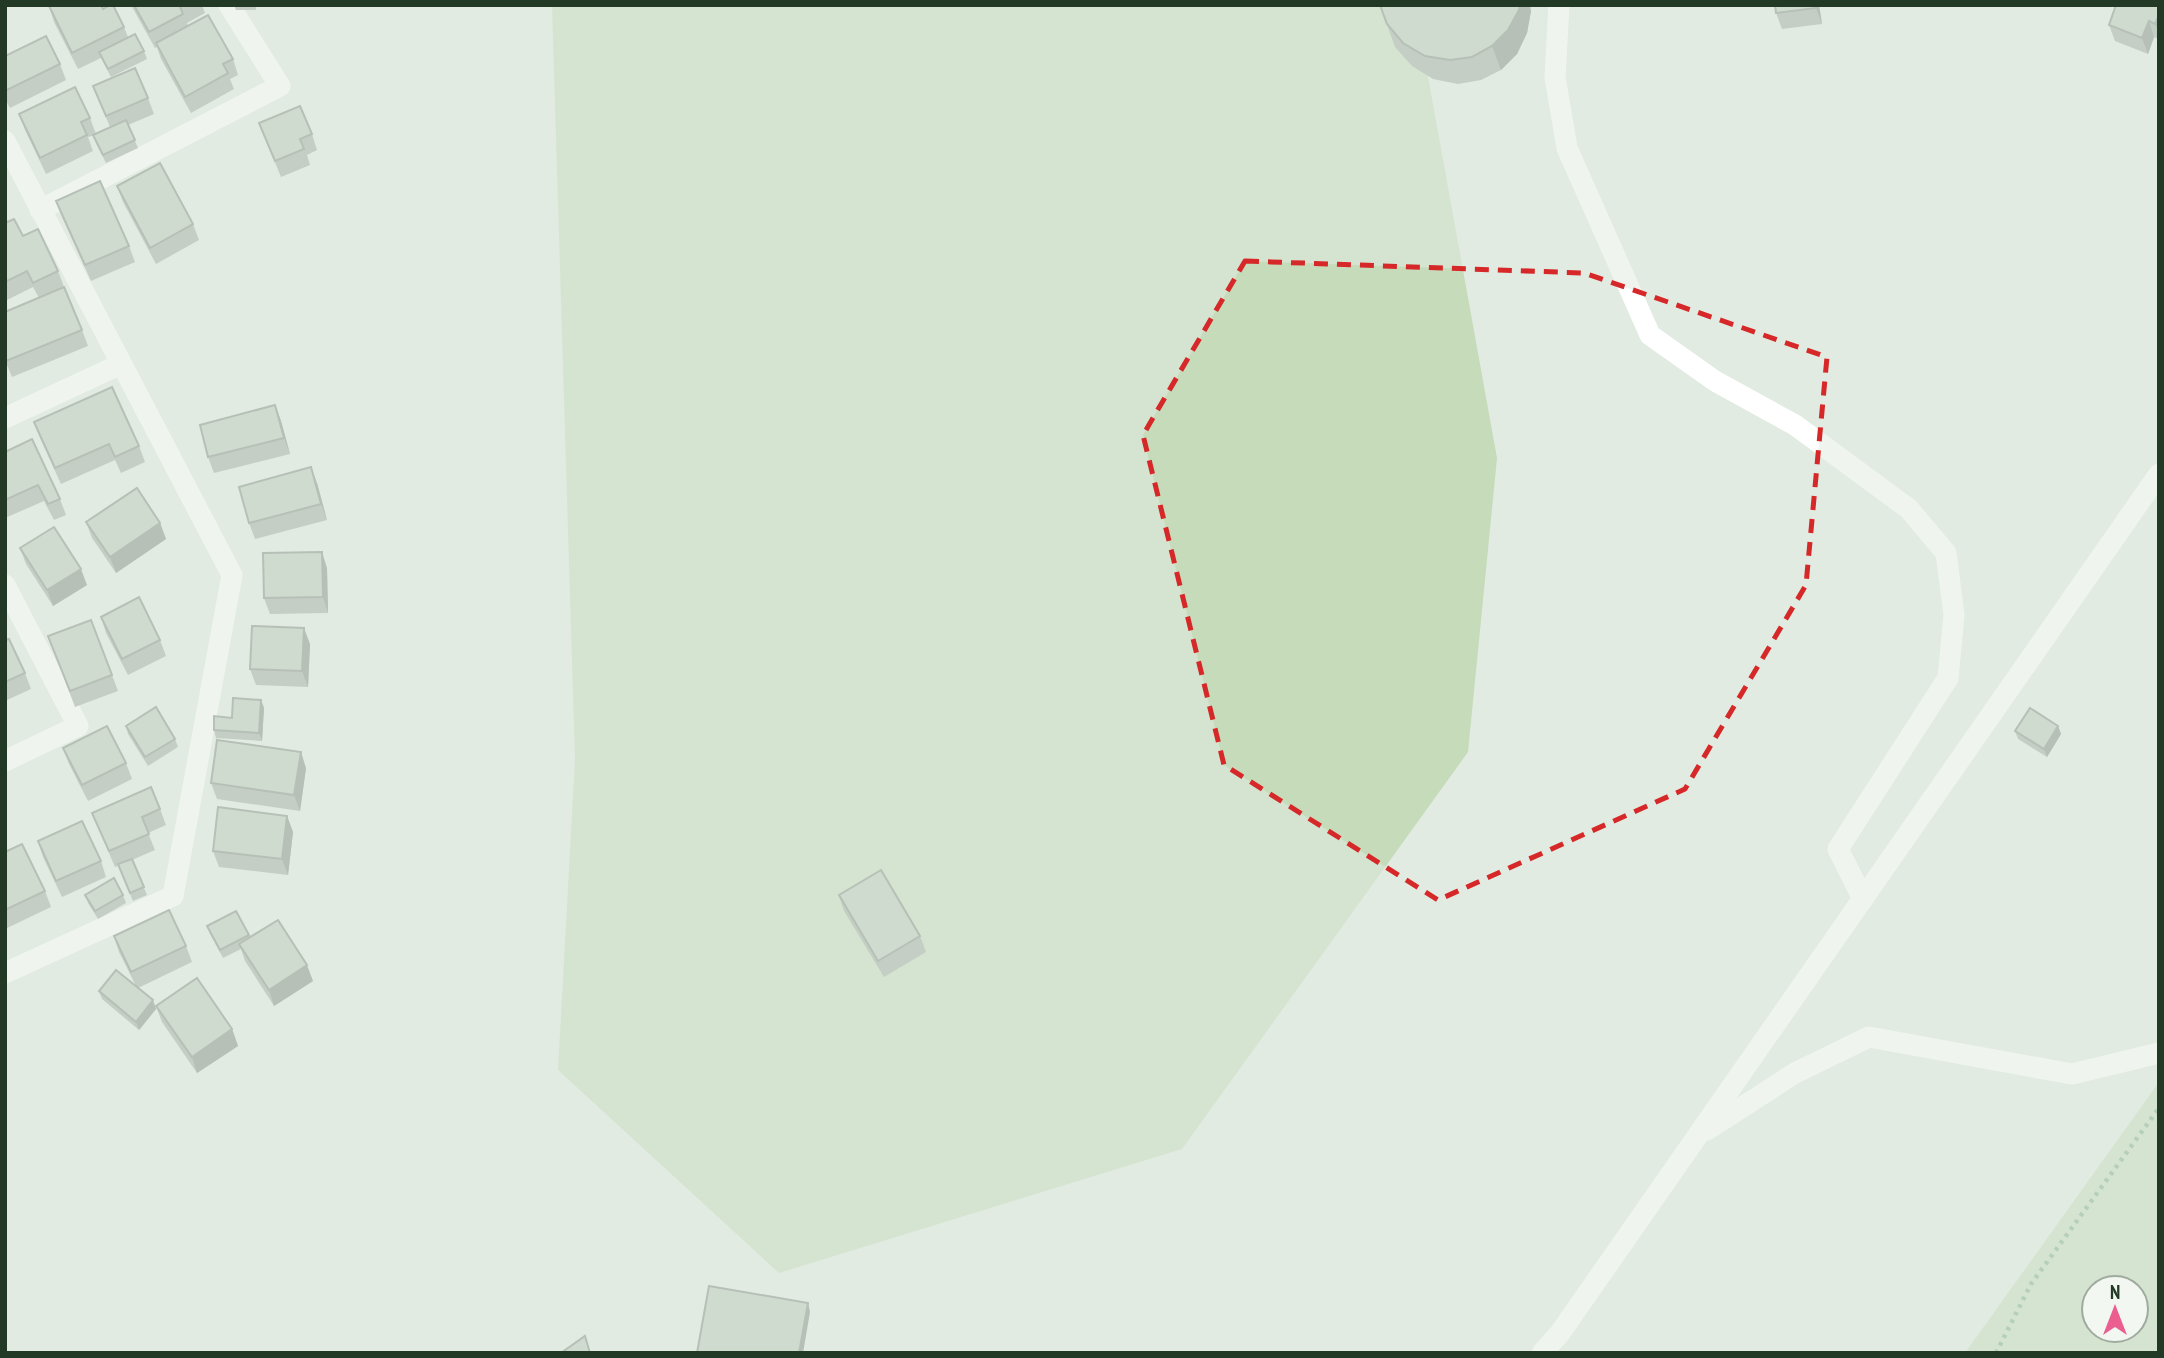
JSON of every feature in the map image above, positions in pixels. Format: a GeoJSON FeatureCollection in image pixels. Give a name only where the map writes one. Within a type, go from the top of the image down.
{"type":"FeatureCollection","features":[{"type":"Feature","properties":{"kind":"street"},"geometry":{"type":"LineString","coordinates":[[40,210],[280,86],[229,5]]}},
{"type":"Feature","properties":{"kind":"street"},"geometry":{"type":"LineString","coordinates":[[1559,5],[1555,77],[1567,148],[1650,335],[1715,381],[1795,425],[1909,509],[1946,553],[1954,615],[1948,678],[1838,849],[1863,899]]}},
{"type":"Feature","properties":{"kind":"street"},"geometry":{"type":"LineString","coordinates":[[5,141],[232,575],[173,896],[5,973]]}},
{"type":"Feature","properties":{"kind":"street"},"geometry":{"type":"LineString","coordinates":[[5,418],[121,364]]}},
{"type":"Feature","properties":{"kind":"street"},"geometry":{"type":"LineString","coordinates":[[1542,1353],[1560,1333],[2159,474]]}},
{"type":"Feature","properties":{"kind":"street"},"geometry":{"type":"LineString","coordinates":[[5,585],[78,726],[5,761]]}},
{"type":"Feature","properties":{"kind":"street"},"geometry":{"type":"LineString","coordinates":[[1696,1137],[1795,1073],[1869,1037],[2072,1074],[2159,1053]]}},
{"type":"Feature","properties":{"kind":"path"},"geometry":{"type":"LineString","coordinates":[[1996,1353],[2031,1284],[2159,1108]]}},
{"type":"Feature","properties":{"kind":"highlighted area"},"geometry":{"type":"Polygon","coordinates":[[[1245,261],[1584,273],[1827,357],[1806,585],[1685,789],[1438,900],[1224,765],[1143,435],[1245,261]]]}},
{"type":"Feature","properties":{"kind":"green space"},"geometry":{"type":"Polygon","coordinates":[[[552,5],[1415,5],[1497,458],[1468,752],[1182,1149],[779,1273],[558,1070],[575,760],[552,5]]]}},
{"type":"Feature","properties":{"kind":"green space"},"geometry":{"type":"Polygon","coordinates":[[[2159,1082],[2159,1353],[1965,1353],[2159,1082]]]}},
{"type":"Feature","properties":{"kind":"building"},"geometry":{"type":"Polygon","coordinates":[[[101,5],[103,9],[113,5],[124,27],[72,53],[49,6],[101,5]]]}},
{"type":"Feature","properties":{"kind":"building"},"geometry":{"type":"Polygon","coordinates":[[[134,5],[184,5],[180,7],[183,14],[149,32],[134,5]]]}},
{"type":"Feature","properties":{"kind":"building"},"geometry":{"type":"Polygon","coordinates":[[[1380,5],[1520,5],[1508,30],[1492,46],[1472,57],[1450,60],[1425,56],[1403,43],[1387,24],[1380,5]]]}},
{"type":"Feature","properties":{"kind":"building"},"geometry":{"type":"Polygon","coordinates":[[[1775,5],[1815,5],[1816,8],[1776,13],[1775,5]]]}},
{"type":"Feature","properties":{"kind":"building"},"geometry":{"type":"Polygon","coordinates":[[[2116,5],[2159,5],[2159,15],[2155,24],[2149,21],[2142,38],[2109,25],[2116,5]]]}},
{"type":"Feature","properties":{"kind":"building"},"geometry":{"type":"Polygon","coordinates":[[[208,15],[233,59],[223,64],[228,73],[185,97],[156,43],[208,15]]]}},
{"type":"Feature","properties":{"kind":"building"},"geometry":{"type":"Polygon","coordinates":[[[135,34],[144,51],[108,69],[99,52],[135,34]]]}},
{"type":"Feature","properties":{"kind":"building"},"geometry":{"type":"Polygon","coordinates":[[[46,36],[60,64],[5,91],[5,56],[46,36]]]}},
{"type":"Feature","properties":{"kind":"building"},"geometry":{"type":"Polygon","coordinates":[[[135,68],[148,98],[106,116],[93,86],[135,68]]]}},
{"type":"Feature","properties":{"kind":"building"},"geometry":{"type":"Polygon","coordinates":[[[75,87],[90,118],[81,122],[87,135],[40,158],[19,114],[75,87]]]}},
{"type":"Feature","properties":{"kind":"building"},"geometry":{"type":"Polygon","coordinates":[[[300,106],[312,134],[300,139],[304,149],[275,161],[259,123],[300,106]]]}},
{"type":"Feature","properties":{"kind":"building"},"geometry":{"type":"Polygon","coordinates":[[[126,120],[135,140],[103,155],[93,135],[126,120]]]}},
{"type":"Feature","properties":{"kind":"building"},"geometry":{"type":"Polygon","coordinates":[[[160,163],[193,224],[150,248],[117,186],[160,163]]]}},
{"type":"Feature","properties":{"kind":"building"},"geometry":{"type":"Polygon","coordinates":[[[100,181],[129,246],[85,265],[56,201],[100,181]]]}},
{"type":"Feature","properties":{"kind":"building"},"geometry":{"type":"Polygon","coordinates":[[[14,219],[23,236],[38,229],[58,271],[33,283],[27,271],[5,282],[5,223],[14,219]]]}},
{"type":"Feature","properties":{"kind":"building"},"geometry":{"type":"Polygon","coordinates":[[[64,287],[82,330],[6,361],[5,312],[64,287]]]}},
{"type":"Feature","properties":{"kind":"building"},"geometry":{"type":"Polygon","coordinates":[[[112,387],[139,446],[115,457],[109,444],[55,468],[34,422],[112,387]]]}},
{"type":"Feature","properties":{"kind":"building"},"geometry":{"type":"Polygon","coordinates":[[[275,405],[284,438],[208,457],[200,425],[275,405]]]}},
{"type":"Feature","properties":{"kind":"building"},"geometry":{"type":"Polygon","coordinates":[[[32,439],[60,499],[48,504],[38,485],[5,500],[5,452],[32,439]]]}},
{"type":"Feature","properties":{"kind":"building"},"geometry":{"type":"Polygon","coordinates":[[[311,467],[321,504],[249,523],[239,487],[311,467]]]}},
{"type":"Feature","properties":{"kind":"building"},"geometry":{"type":"Polygon","coordinates":[[[137,488],[160,523],[110,557],[86,522],[137,488]]]}},
{"type":"Feature","properties":{"kind":"building"},"geometry":{"type":"Polygon","coordinates":[[[54,527],[81,569],[47,590],[20,548],[54,527]]]}},
{"type":"Feature","properties":{"kind":"building"},"geometry":{"type":"Polygon","coordinates":[[[322,552],[323,597],[264,598],[263,553],[322,552]]]}},
{"type":"Feature","properties":{"kind":"building"},"geometry":{"type":"Polygon","coordinates":[[[139,597],[160,640],[122,659],[101,617],[139,597]]]}},
{"type":"Feature","properties":{"kind":"building"},"geometry":{"type":"Polygon","coordinates":[[[91,620],[112,675],[70,691],[48,636],[91,620]]]}},
{"type":"Feature","properties":{"kind":"building"},"geometry":{"type":"Polygon","coordinates":[[[252,626],[304,628],[302,671],[250,669],[252,626]]]}},
{"type":"Feature","properties":{"kind":"building"},"geometry":{"type":"Polygon","coordinates":[[[9,639],[25,673],[5,682],[5,640],[9,639]]]}},
{"type":"Feature","properties":{"kind":"building"},"geometry":{"type":"Polygon","coordinates":[[[233,698],[261,700],[259,733],[214,730],[214,716],[232,718],[233,698]]]}},
{"type":"Feature","properties":{"kind":"building"},"geometry":{"type":"Polygon","coordinates":[[[156,707],[175,739],[145,757],[126,726],[156,707]]]}},
{"type":"Feature","properties":{"kind":"building"},"geometry":{"type":"Polygon","coordinates":[[[2030,708],[2058,726],[2044,749],[2015,731],[2030,708]]]}},
{"type":"Feature","properties":{"kind":"building"},"geometry":{"type":"Polygon","coordinates":[[[107,726],[126,763],[82,785],[63,748],[107,726]]]}},
{"type":"Feature","properties":{"kind":"building"},"geometry":{"type":"Polygon","coordinates":[[[217,740],[301,752],[294,795],[211,783],[217,740]]]}},
{"type":"Feature","properties":{"kind":"building"},"geometry":{"type":"Polygon","coordinates":[[[151,787],[160,809],[142,817],[149,834],[109,851],[92,813],[151,787]]]}},
{"type":"Feature","properties":{"kind":"building"},"geometry":{"type":"Polygon","coordinates":[[[218,807],[287,816],[282,859],[213,851],[218,807]]]}},
{"type":"Feature","properties":{"kind":"building"},"geometry":{"type":"Polygon","coordinates":[[[82,821],[101,861],[56,881],[38,841],[82,821]]]}},
{"type":"Feature","properties":{"kind":"building"},"geometry":{"type":"Polygon","coordinates":[[[22,844],[45,891],[5,910],[5,852],[22,844]]]}},
{"type":"Feature","properties":{"kind":"building"},"geometry":{"type":"Polygon","coordinates":[[[132,859],[144,887],[130,893],[118,864],[132,859]]]}},
{"type":"Feature","properties":{"kind":"building"},"geometry":{"type":"Polygon","coordinates":[[[881,870],[920,936],[878,961],[839,895],[881,870]]]}},
{"type":"Feature","properties":{"kind":"building"},"geometry":{"type":"Polygon","coordinates":[[[114,878],[123,895],[95,911],[85,895],[114,878]]]}},
{"type":"Feature","properties":{"kind":"building"},"geometry":{"type":"Polygon","coordinates":[[[169,910],[186,946],[131,972],[114,936],[169,910]]]}},
{"type":"Feature","properties":{"kind":"building"},"geometry":{"type":"Polygon","coordinates":[[[236,911],[249,935],[220,950],[207,926],[236,911]]]}},
{"type":"Feature","properties":{"kind":"building"},"geometry":{"type":"Polygon","coordinates":[[[278,920],[307,965],[269,990],[239,944],[278,920]]]}},
{"type":"Feature","properties":{"kind":"building"},"geometry":{"type":"Polygon","coordinates":[[[116,970],[153,1000],[136,1022],[99,991],[116,970]]]}},
{"type":"Feature","properties":{"kind":"building"},"geometry":{"type":"Polygon","coordinates":[[[197,978],[232,1029],[192,1057],[156,1006],[197,978]]]}},
{"type":"Feature","properties":{"kind":"building"},"geometry":{"type":"Polygon","coordinates":[[[709,1286],[808,1303],[799,1353],[697,1353],[709,1286]]]}},
{"type":"Feature","properties":{"kind":"building"},"geometry":{"type":"Polygon","coordinates":[[[585,1336],[590,1353],[561,1353],[585,1336]]]}}]}
